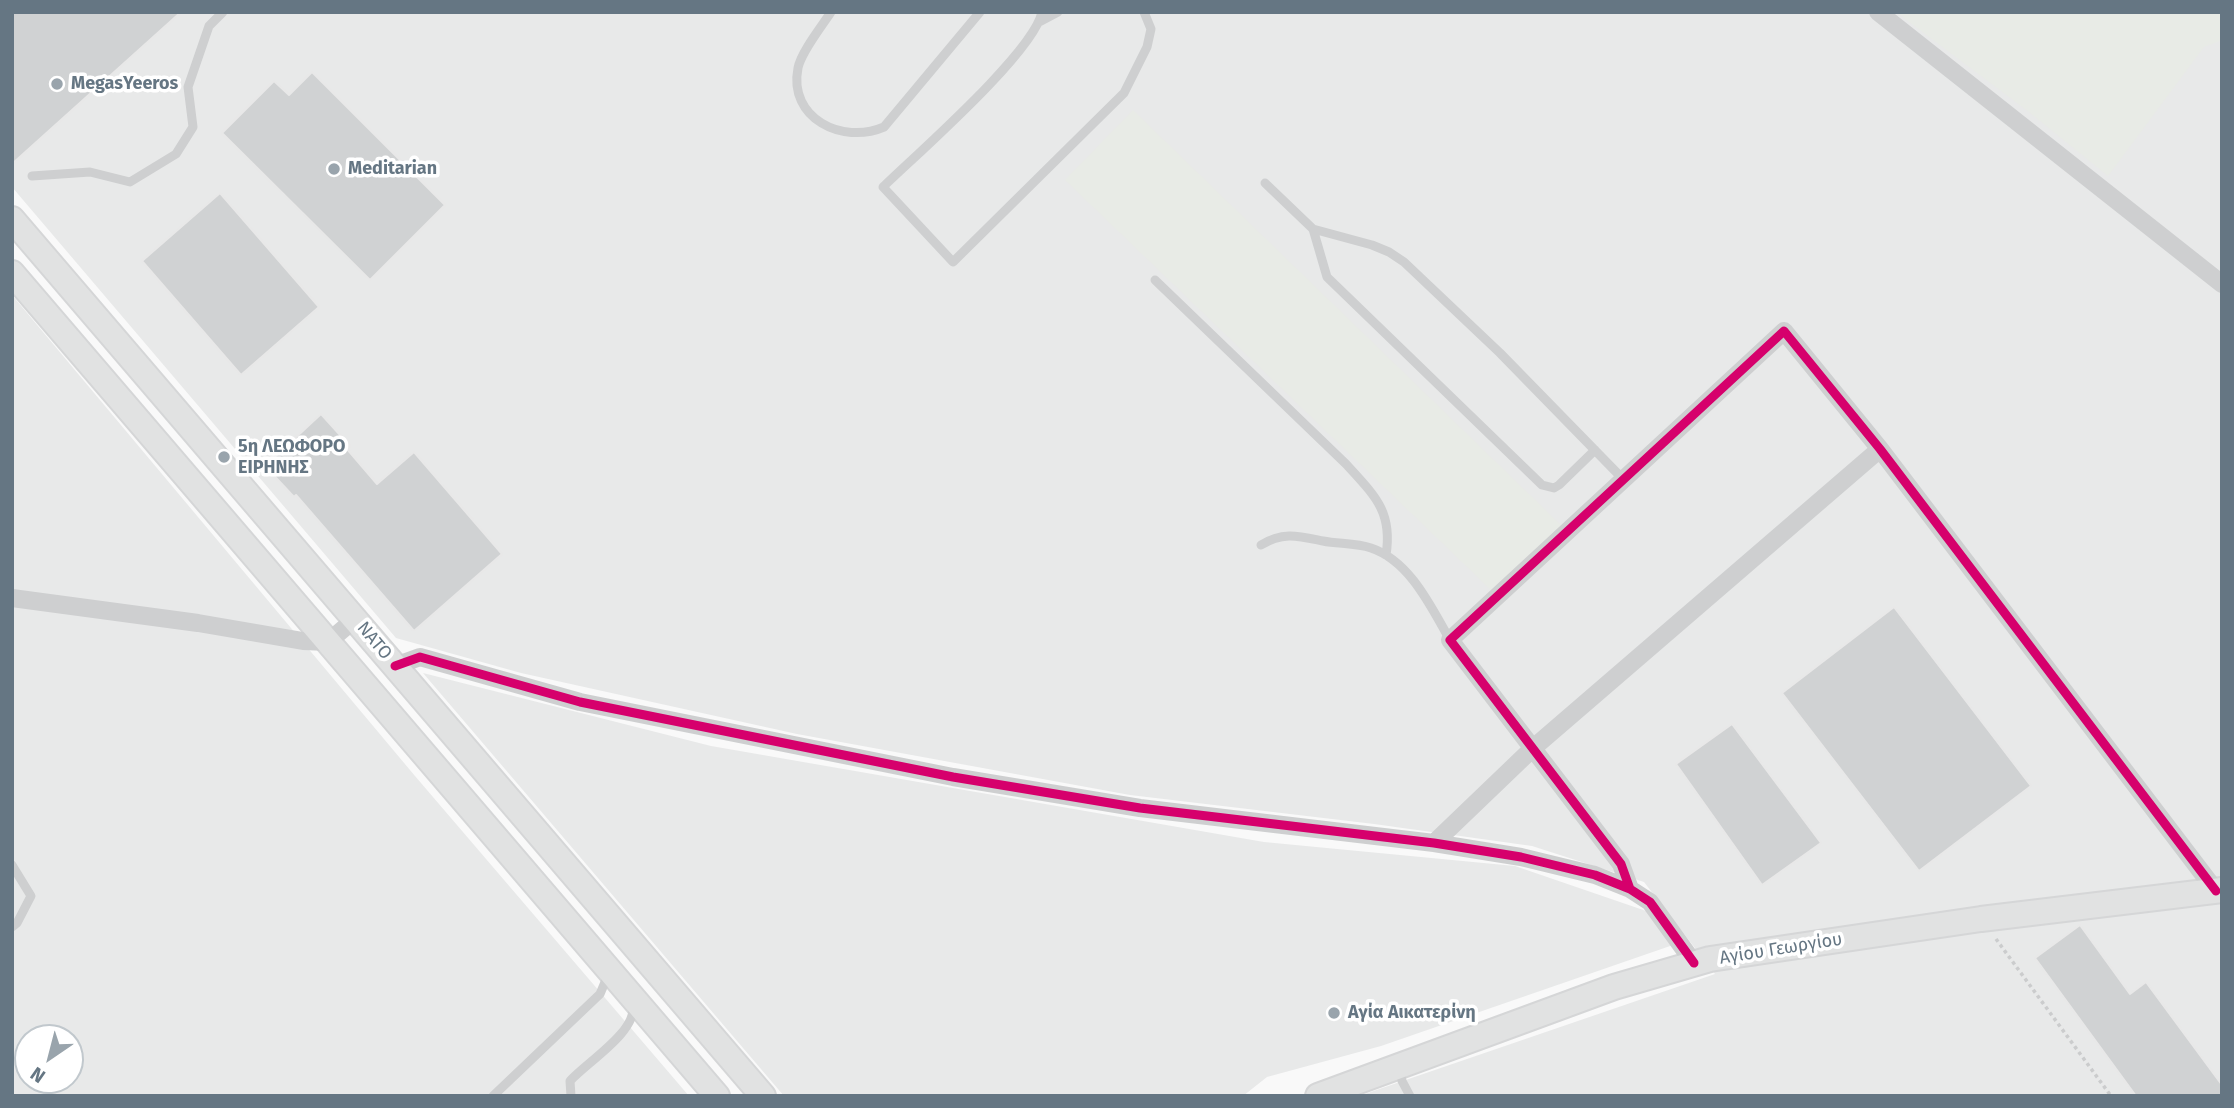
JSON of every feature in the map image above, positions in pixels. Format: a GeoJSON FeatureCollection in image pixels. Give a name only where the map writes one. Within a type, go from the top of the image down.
{"type":"FeatureCollection","features":[{"type":"Feature","properties":{"kind":"main road","name":"ΝΑΤΟ"},"geometry":{"type":"LineString","coordinates":[[12,219],[763,1096]]}},
{"type":"Feature","properties":{"kind":"main road","name":"ΝΑΤΟ"},"geometry":{"type":"LineString","coordinates":[[12,273],[717,1096]]}},
{"type":"Feature","properties":{"kind":"main road","name":"Αγίου Γεωργίου"},"geometry":{"type":"LineString","coordinates":[[1324,1095],[1399,1065],[1614,988],[1693,963],[1981,919],[2219,890]]}},
{"type":"Feature","properties":{"kind":"street"},"geometry":{"type":"LineString","coordinates":[[1878,12],[2222,284]]}},
{"type":"Feature","properties":{"kind":"street"},"geometry":{"type":"LineString","coordinates":[[1630,889],[1621,864],[1450,640],[1784,331],[1880,449],[2219,890]]}},
{"type":"Feature","properties":{"kind":"street"},"geometry":{"type":"LineString","coordinates":[[1434,843],[1532,749],[1880,449]]}},
{"type":"Feature","properties":{"kind":"street"},"geometry":{"type":"LineString","coordinates":[[12,598],[198,623],[303,641],[328,642],[355,619]]}},
{"type":"Feature","properties":{"kind":"street"},"geometry":{"type":"LineString","coordinates":[[395,666],[420,657],[580,702],[953,777],[1140,808],[1434,843],[1521,857],[1595,876],[1630,889],[1650,902],[1693,963]]}},
{"type":"Feature","properties":{"kind":"lane"},"geometry":{"type":"LineString","coordinates":[[32,176],[90,172],[130,182],[176,155],[193,127],[188,87],[209,26],[223,12]]}},
{"type":"Feature","properties":{"kind":"lane"},"geometry":{"type":"LineString","coordinates":[[831,12],[798,64],[798,88],[808,110],[825,126],[848,134],[860,134],[884,127],[980,12]]}},
{"type":"Feature","properties":{"kind":"lane"},"geometry":{"type":"LineString","coordinates":[[1058,12],[1042,17],[1016,54],[985,88],[883,187],[953,262],[1124,93],[1147,47],[1151,29],[1144,12]]}},
{"type":"Feature","properties":{"kind":"lane"},"geometry":{"type":"LineString","coordinates":[[1265,183],[1313,229],[1372,245],[1404,262],[1500,353],[1623,479]]}},
{"type":"Feature","properties":{"kind":"lane"},"geometry":{"type":"LineString","coordinates":[[1313,229],[1326,277],[1542,485],[1553,488],[1559,485],[1595,450]]}},
{"type":"Feature","properties":{"kind":"lane"},"geometry":{"type":"LineString","coordinates":[[1155,280],[1346,464],[1383,511],[1390,534],[1387,555]]}},
{"type":"Feature","properties":{"kind":"lane"},"geometry":{"type":"LineString","coordinates":[[1261,545],[1273,537],[1290,534],[1370,548],[1387,555],[1426,599],[1450,640]]}},
{"type":"Feature","properties":{"kind":"lane"},"geometry":{"type":"LineString","coordinates":[[12,864],[31,896],[17,923],[12,927]]}},
{"type":"Feature","properties":{"kind":"lane"},"geometry":{"type":"LineString","coordinates":[[493,1096],[600,994],[610,970]]}},
{"type":"Feature","properties":{"kind":"lane"},"geometry":{"type":"LineString","coordinates":[[571,1096],[570,1081],[612,1043],[626,1025],[634,1010],[632,996]]}},
{"type":"Feature","properties":{"kind":"lane"},"geometry":{"type":"LineString","coordinates":[[1399,1065],[1402,1081],[1410,1096]]}},
{"type":"Feature","properties":{"kind":"path"},"geometry":{"type":"LineString","coordinates":[[1981,919],[2110,1096]]}},
{"type":"Feature","properties":{"kind":"shaded area"},"geometry":{"type":"Polygon","coordinates":[[[12,12],[2222,12],[2222,1096],[1359,1096],[1715,974],[1644,882],[1532,846],[1130,795],[797,734],[521,673],[396,638],[12,187],[12,12]]]}},
{"type":"Feature","properties":{"kind":"shaded area"},"geometry":{"type":"Polygon","coordinates":[[[1896,12],[2222,12],[2222,40],[2204,47],[2108,176],[2029,112],[1896,12]]]}},
{"type":"Feature","properties":{"kind":"shaded area"},"geometry":{"type":"Polygon","coordinates":[[[1133,110],[1562,526],[1491,590],[1065,180],[1133,110]]]}},
{"type":"Feature","properties":{"kind":"shaded area"},"geometry":{"type":"Polygon","coordinates":[[[12,295],[415,776],[689,1096],[12,1096],[12,295]]]}},
{"type":"Feature","properties":{"kind":"shaded area"},"geometry":{"type":"Polygon","coordinates":[[[423,673],[711,746],[1264,842],[1515,866],[1652,913],[1673,945],[1381,1046],[1267,1077],[1243,1096],[784,1096],[423,673]]]}},
{"type":"Feature","properties":{"kind":"building","name":"MegasYeeros"},"geometry":{"type":"Polygon","coordinates":[[[12,12],[181,12],[12,164],[12,12]]]}},
{"type":"Feature","properties":{"kind":"building","name":"Meditarian"},"geometry":{"type":"Polygon","coordinates":[[[312,72],[445,205],[370,280],[222,133],[274,81],[289,95],[312,72]]]}},
{"type":"Feature","properties":{"kind":"building"},"geometry":{"type":"Polygon","coordinates":[[[220,193],[319,307],[241,375],[142,261],[220,193]]]}},
{"type":"Feature","properties":{"kind":"building"},"geometry":{"type":"Polygon","coordinates":[[[321,414],[350,446],[347,449],[377,484],[414,452],[502,554],[414,631],[296,495],[294,497],[265,466],[321,414]]]}},
{"type":"Feature","properties":{"kind":"building"},"geometry":{"type":"Polygon","coordinates":[[[1894,607],[2031,786],[1919,871],[1782,693],[1894,607]]]}},
{"type":"Feature","properties":{"kind":"building"},"geometry":{"type":"Polygon","coordinates":[[[1732,724],[1821,843],[1762,885],[1676,764],[1732,724]]]}},
{"type":"Feature","properties":{"kind":"building"},"geometry":{"type":"Polygon","coordinates":[[[2080,925],[2130,994],[2146,982],[2222,1085],[2222,1096],[2136,1096],[2035,958],[2080,925]]]}},
{"type":"Feature","properties":{"kind":"cycle path"},"geometry":{"type":"LineString","coordinates":[[1630,889],[1621,864],[1450,640],[1784,331],[1880,449],[2216,891]]}},
{"type":"Feature","properties":{"kind":"cycle path"},"geometry":{"type":"LineString","coordinates":[[395,666],[420,657],[580,702],[953,777],[1140,808],[1434,843],[1521,857],[1595,875],[1630,889],[1650,902],[1694,963]]}},
{"type":"Feature","properties":{"kind":"place","name":"MegasYeeros"},"geometry":{"type":"Point","coordinates":[57,84]}},
{"type":"Feature","properties":{"kind":"place","name":"Meditarian"},"geometry":{"type":"Point","coordinates":[334,169]}},
{"type":"Feature","properties":{"kind":"place","name":"5η ΛΕΩΦΟΡΟ ΕΙΡΗΝΗΣ"},"geometry":{"type":"Point","coordinates":[224,457]}},
{"type":"Feature","properties":{"kind":"place","name":"Αγία Αικατερίνη"},"geometry":{"type":"Point","coordinates":[1334,1013]}}]}
